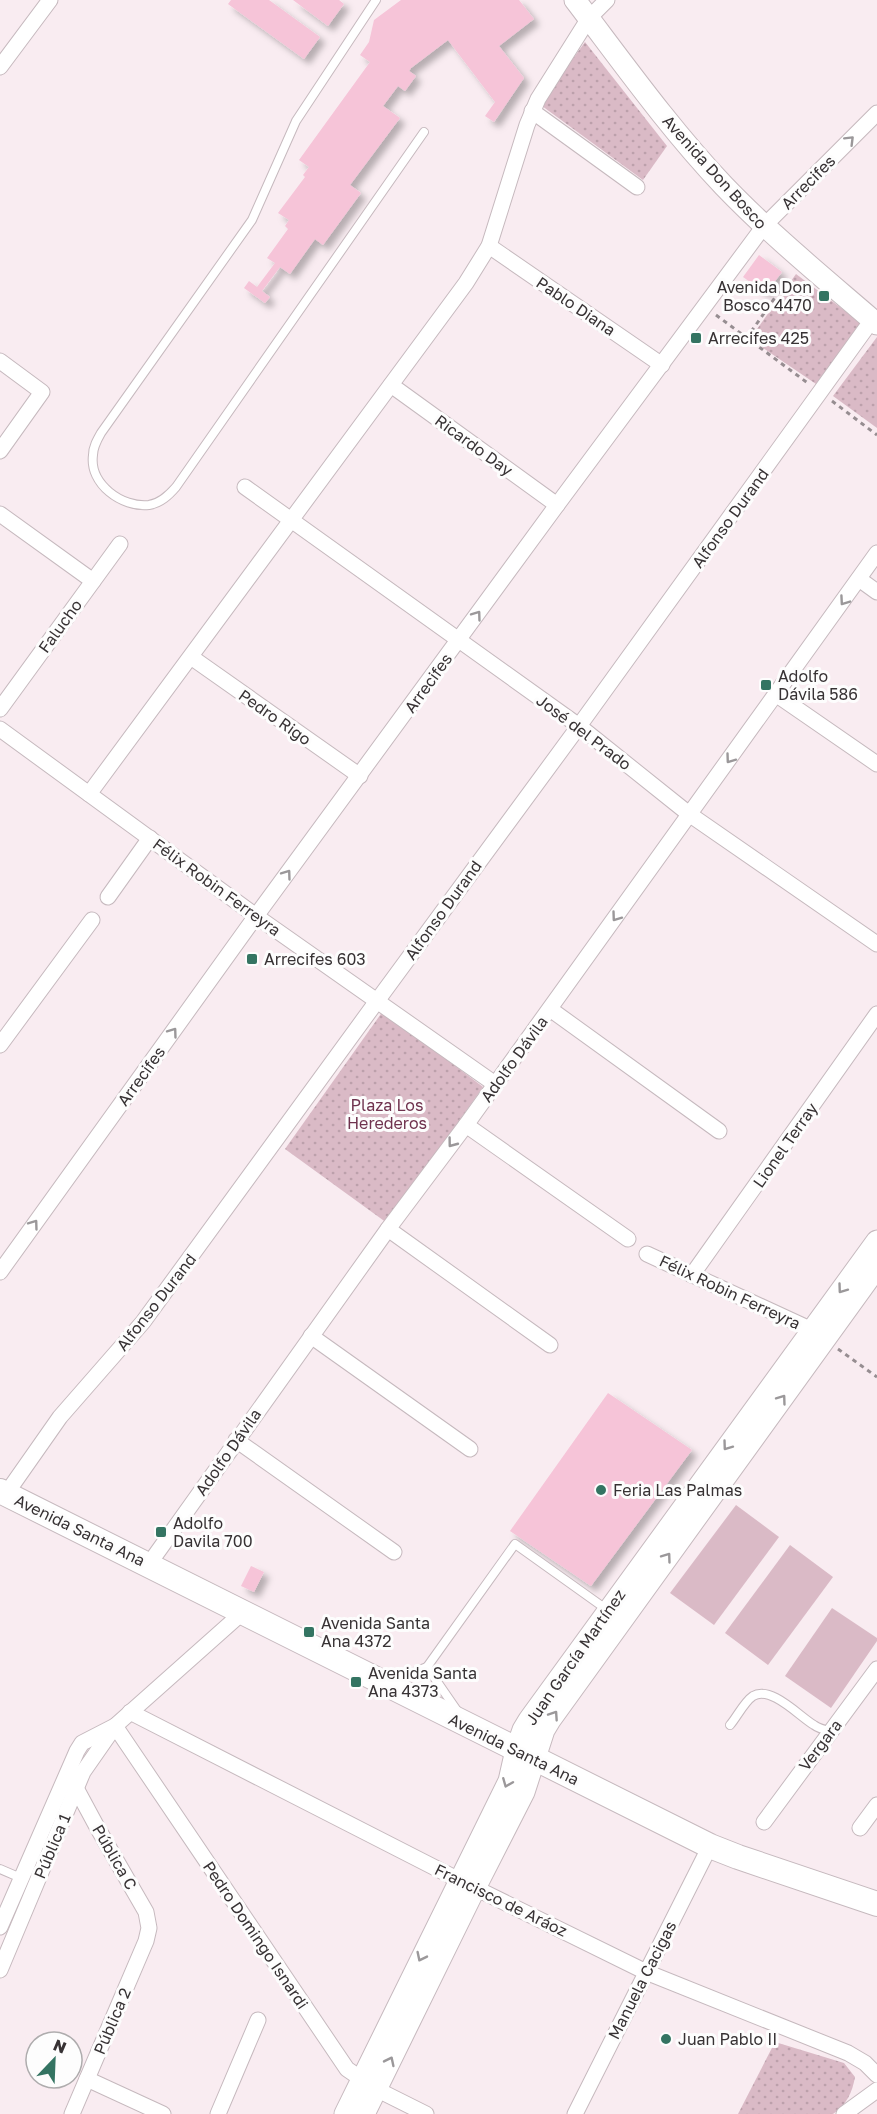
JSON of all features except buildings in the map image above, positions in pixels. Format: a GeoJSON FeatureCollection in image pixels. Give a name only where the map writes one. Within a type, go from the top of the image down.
{"type":"FeatureCollection","features":[{"type":"Feature","properties":{"kind":"main road","name":"Avenida Don Bosco"},"geometry":{"type":"LineString","coordinates":[[574,0],[666,120],[723,185],[764,226],[875,322]]}},
{"type":"Feature","properties":{"kind":"main road","name":"Juan García Martínez"},"geometry":{"type":"LineString","coordinates":[[526,1754],[818,1335],[877,1241]]}},
{"type":"Feature","properties":{"kind":"main road","name":"Juan García Martínez"},"geometry":{"type":"LineString","coordinates":[[345,2114],[369,2084],[467,1884],[524,1792],[526,1754],[523,1731],[529,1720],[607,1610],[818,1335],[877,1266]]}},
{"type":"Feature","properties":{"kind":"main road","name":"Avenida Santa Ana"},"geometry":{"type":"LineString","coordinates":[[3,1492],[710,1846],[877,1904]]}},
{"type":"Feature","properties":{"kind":"main road","name":"Juan García Martínez"},"geometry":{"type":"LineString","coordinates":[[364,2114],[369,2084]]}},
{"type":"Feature","properties":{"kind":"street"},"geometry":{"type":"LineString","coordinates":[[1,63],[50,0]]}},
{"type":"Feature","properties":{"kind":"street"},"geometry":{"type":"LineString","coordinates":[[89,794],[466,283],[489,246],[532,111],[589,18],[607,0]]}},
{"type":"Feature","properties":{"kind":"street"},"geometry":{"type":"LineString","coordinates":[[532,111],[637,187]]}},
{"type":"Feature","properties":{"kind":"street","name":"Arrecifes"},"geometry":{"type":"LineString","coordinates":[[0,1272],[256,916],[764,226],[877,113]]}},
{"type":"Feature","properties":{"kind":"street","name":"Pablo Diana"},"geometry":{"type":"LineString","coordinates":[[489,246],[662,364]]}},
{"type":"Feature","properties":{"kind":"street","name":"Alfonso Durand"},"geometry":{"type":"LineString","coordinates":[[3,1492],[60,1417],[143,1322],[376,1000],[875,322]]}},
{"type":"Feature","properties":{"kind":"street"},"geometry":{"type":"LineString","coordinates":[[0,361],[42,392],[0,451]]}},
{"type":"Feature","properties":{"kind":"street","name":"Ricardo Day"},"geometry":{"type":"LineString","coordinates":[[391,385],[557,505]]}},
{"type":"Feature","properties":{"kind":"street","name":"José del Prado"},"geometry":{"type":"LineString","coordinates":[[244,487],[579,726],[689,814],[877,944]]}},
{"type":"Feature","properties":{"kind":"street"},"geometry":{"type":"LineString","coordinates":[[0,514],[93,581]]}},
{"type":"Feature","properties":{"kind":"street","name":"Falucho"},"geometry":{"type":"LineString","coordinates":[[0,709],[120,544]]}},
{"type":"Feature","properties":{"kind":"street","name":"Adolfo Dávila"},"geometry":{"type":"LineString","coordinates":[[149,1564],[236,1440],[777,695],[877,553]]}},
{"type":"Feature","properties":{"kind":"street"},"geometry":{"type":"LineString","coordinates":[[859,579],[877,592]]}},
{"type":"Feature","properties":{"kind":"street","name":"Pedro Rigo"},"geometry":{"type":"LineString","coordinates":[[190,657],[360,776]]}},
{"type":"Feature","properties":{"kind":"street"},"geometry":{"type":"LineString","coordinates":[[777,695],[877,764]]}},
{"type":"Feature","properties":{"kind":"street","name":"Félix Robin Ferreyra"},"geometry":{"type":"LineString","coordinates":[[0,729],[256,916],[495,1084]]}},
{"type":"Feature","properties":{"kind":"street"},"geometry":{"type":"LineString","coordinates":[[108,897],[150,838]]}},
{"type":"Feature","properties":{"kind":"street"},"geometry":{"type":"LineString","coordinates":[[0,1045],[92,920]]}},
{"type":"Feature","properties":{"kind":"street"},"geometry":{"type":"LineString","coordinates":[[550,1009],[719,1131]]}},
{"type":"Feature","properties":{"kind":"street","name":"Lionel Terray"},"geometry":{"type":"LineString","coordinates":[[692,1275],[877,1014]]}},
{"type":"Feature","properties":{"kind":"street"},"geometry":{"type":"LineString","coordinates":[[466,1125],[628,1239]]}},
{"type":"Feature","properties":{"kind":"street"},"geometry":{"type":"LineString","coordinates":[[388,1229],[550,1345]]}},
{"type":"Feature","properties":{"kind":"street","name":"Félix Robin Ferreyra"},"geometry":{"type":"LineString","coordinates":[[647,1254],[818,1335]]}},
{"type":"Feature","properties":{"kind":"street"},"geometry":{"type":"LineString","coordinates":[[311,1336],[470,1449]]}},
{"type":"Feature","properties":{"kind":"street"},"geometry":{"type":"LineString","coordinates":[[236,1440],[394,1552]]}},
{"type":"Feature","properties":{"kind":"street"},"geometry":{"type":"LineString","coordinates":[[0,1927],[82,1743],[115,1726],[242,1613]]}},
{"type":"Feature","properties":{"kind":"street","name":"Vergara"},"geometry":{"type":"LineString","coordinates":[[764,1821],[877,1670]]}},
{"type":"Feature","properties":{"kind":"street","name":"Francisco de Aráoz"},"geometry":{"type":"LineString","coordinates":[[130,1712],[467,1884],[646,1972],[848,2053],[865,2063],[877,2074]]}},
{"type":"Feature","properties":{"kind":"street","name":"Pública 1"},"geometry":{"type":"LineString","coordinates":[[0,1970],[83,1772],[115,1726]]}},
{"type":"Feature","properties":{"kind":"street","name":"Pedro Domingo Isnardi"},"geometry":{"type":"LineString","coordinates":[[115,1726],[347,2069],[369,2084],[426,2114]]}},
{"type":"Feature","properties":{"kind":"street","name":"Pública C"},"geometry":{"type":"LineString","coordinates":[[76,1788],[147,1912],[149,1928]]}},
{"type":"Feature","properties":{"kind":"street"},"geometry":{"type":"LineString","coordinates":[[860,1828],[877,1805]]}},
{"type":"Feature","properties":{"kind":"street","name":"Manuela Cacigas"},"geometry":{"type":"LineString","coordinates":[[575,2114],[710,1846]]}},
{"type":"Feature","properties":{"kind":"street","name":"Pública 2"},"geometry":{"type":"LineString","coordinates":[[72,2114],[146,1941],[149,1928]]}},
{"type":"Feature","properties":{"kind":"street"},"geometry":{"type":"LineString","coordinates":[[218,2114],[258,2020]]}},
{"type":"Feature","properties":{"kind":"street"},"geometry":{"type":"LineString","coordinates":[[87,2079],[163,2114]]}},
{"type":"Feature","properties":{"kind":"street"},"geometry":{"type":"LineString","coordinates":[[849,2113],[877,2090]]}},
{"type":"Feature","properties":{"kind":"lane"},"geometry":{"type":"LineString","coordinates":[[376,0],[296,121],[252,220],[101,433],[93,454],[93,466],[100,484],[116,497],[135,504],[149,505],[160,501],[172,492],[424,132]]}},
{"type":"Feature","properties":{"kind":"lane"},"geometry":{"type":"LineString","coordinates":[[364,1674],[399,1676],[427,1666],[515,1544],[607,1610]]}},
{"type":"Feature","properties":{"kind":"lane"},"geometry":{"type":"LineString","coordinates":[[427,1666],[448,1699],[471,1727]]}},
{"type":"Feature","properties":{"kind":"lane"},"geometry":{"type":"LineString","coordinates":[[730,1725],[751,1697],[758,1694],[783,1702],[814,1726],[831,1731]]}},
{"type":"Feature","properties":{"kind":"lane"},"geometry":{"type":"LineString","coordinates":[[0,1869],[21,1878]]}},
{"type":"Feature","properties":{"kind":"path"},"geometry":{"type":"LineString","coordinates":[[705,307],[746,339],[788,279]]}},
{"type":"Feature","properties":{"kind":"path"},"geometry":{"type":"LineString","coordinates":[[818,1335],[877,1377]]}},
{"type":"Feature","properties":{"kind":"green space"},"geometry":{"type":"Polygon","coordinates":[[[585,42],[667,146],[643,180],[542,106],[543,100],[585,42]]]}},
{"type":"Feature","properties":{"kind":"green space"},"geometry":{"type":"Polygon","coordinates":[[[796,274],[861,323],[816,384],[750,339],[796,274]]]}},
{"type":"Feature","properties":{"kind":"green space"},"geometry":{"type":"Polygon","coordinates":[[[877,337],[877,428],[833,396],[877,337]]]}},
{"type":"Feature","properties":{"kind":"green space","name":"Plaza Los Herederos"},"geometry":{"type":"Polygon","coordinates":[[[383,1011],[483,1087],[387,1223],[285,1149],[383,1011]]]}},
{"type":"Feature","properties":{"kind":"green space"},"geometry":{"type":"Polygon","coordinates":[[[736,1505],[779,1537],[714,1625],[670,1593],[736,1505]]]}},
{"type":"Feature","properties":{"kind":"green space"},"geometry":{"type":"Polygon","coordinates":[[[790,1545],[833,1577],[768,1665],[725,1633],[790,1545]]]}},
{"type":"Feature","properties":{"kind":"green space"},"geometry":{"type":"Polygon","coordinates":[[[832,1608],[877,1638],[877,1641],[831,1708],[785,1676],[832,1608]]]}},
{"type":"Feature","properties":{"kind":"green space"},"geometry":{"type":"Polygon","coordinates":[[[775,2042],[844,2063],[855,2077],[850,2093],[842,2106],[833,2114],[738,2114],[775,2042]]]}},
{"type":"Feature","properties":{"kind":"place","name":"Avenida Don Bosco 4470"},"geometry":{"type":"Point","coordinates":[824,296]}},
{"type":"Feature","properties":{"kind":"place","name":"Arrecifes 425"},"geometry":{"type":"Point","coordinates":[696,338]}},
{"type":"Feature","properties":{"kind":"place","name":"Adolfo Dávila 586"},"geometry":{"type":"Point","coordinates":[766,685]}},
{"type":"Feature","properties":{"kind":"place","name":"Arrecifes 603"},"geometry":{"type":"Point","coordinates":[252,959]}},
{"type":"Feature","properties":{"kind":"place","name":"Feria Las Palmas"},"geometry":{"type":"Point","coordinates":[601,1490]}},
{"type":"Feature","properties":{"kind":"place","name":"Adolfo Davila 700"},"geometry":{"type":"Point","coordinates":[161,1532]}},
{"type":"Feature","properties":{"kind":"place","name":"Avenida Santa Ana 4372"},"geometry":{"type":"Point","coordinates":[309,1632]}},
{"type":"Feature","properties":{"kind":"place","name":"Avenida Santa Ana 4373"},"geometry":{"type":"Point","coordinates":[356,1682]}},
{"type":"Feature","properties":{"kind":"place","name":"Juan Pablo II"},"geometry":{"type":"Point","coordinates":[666,2039]}}]}
